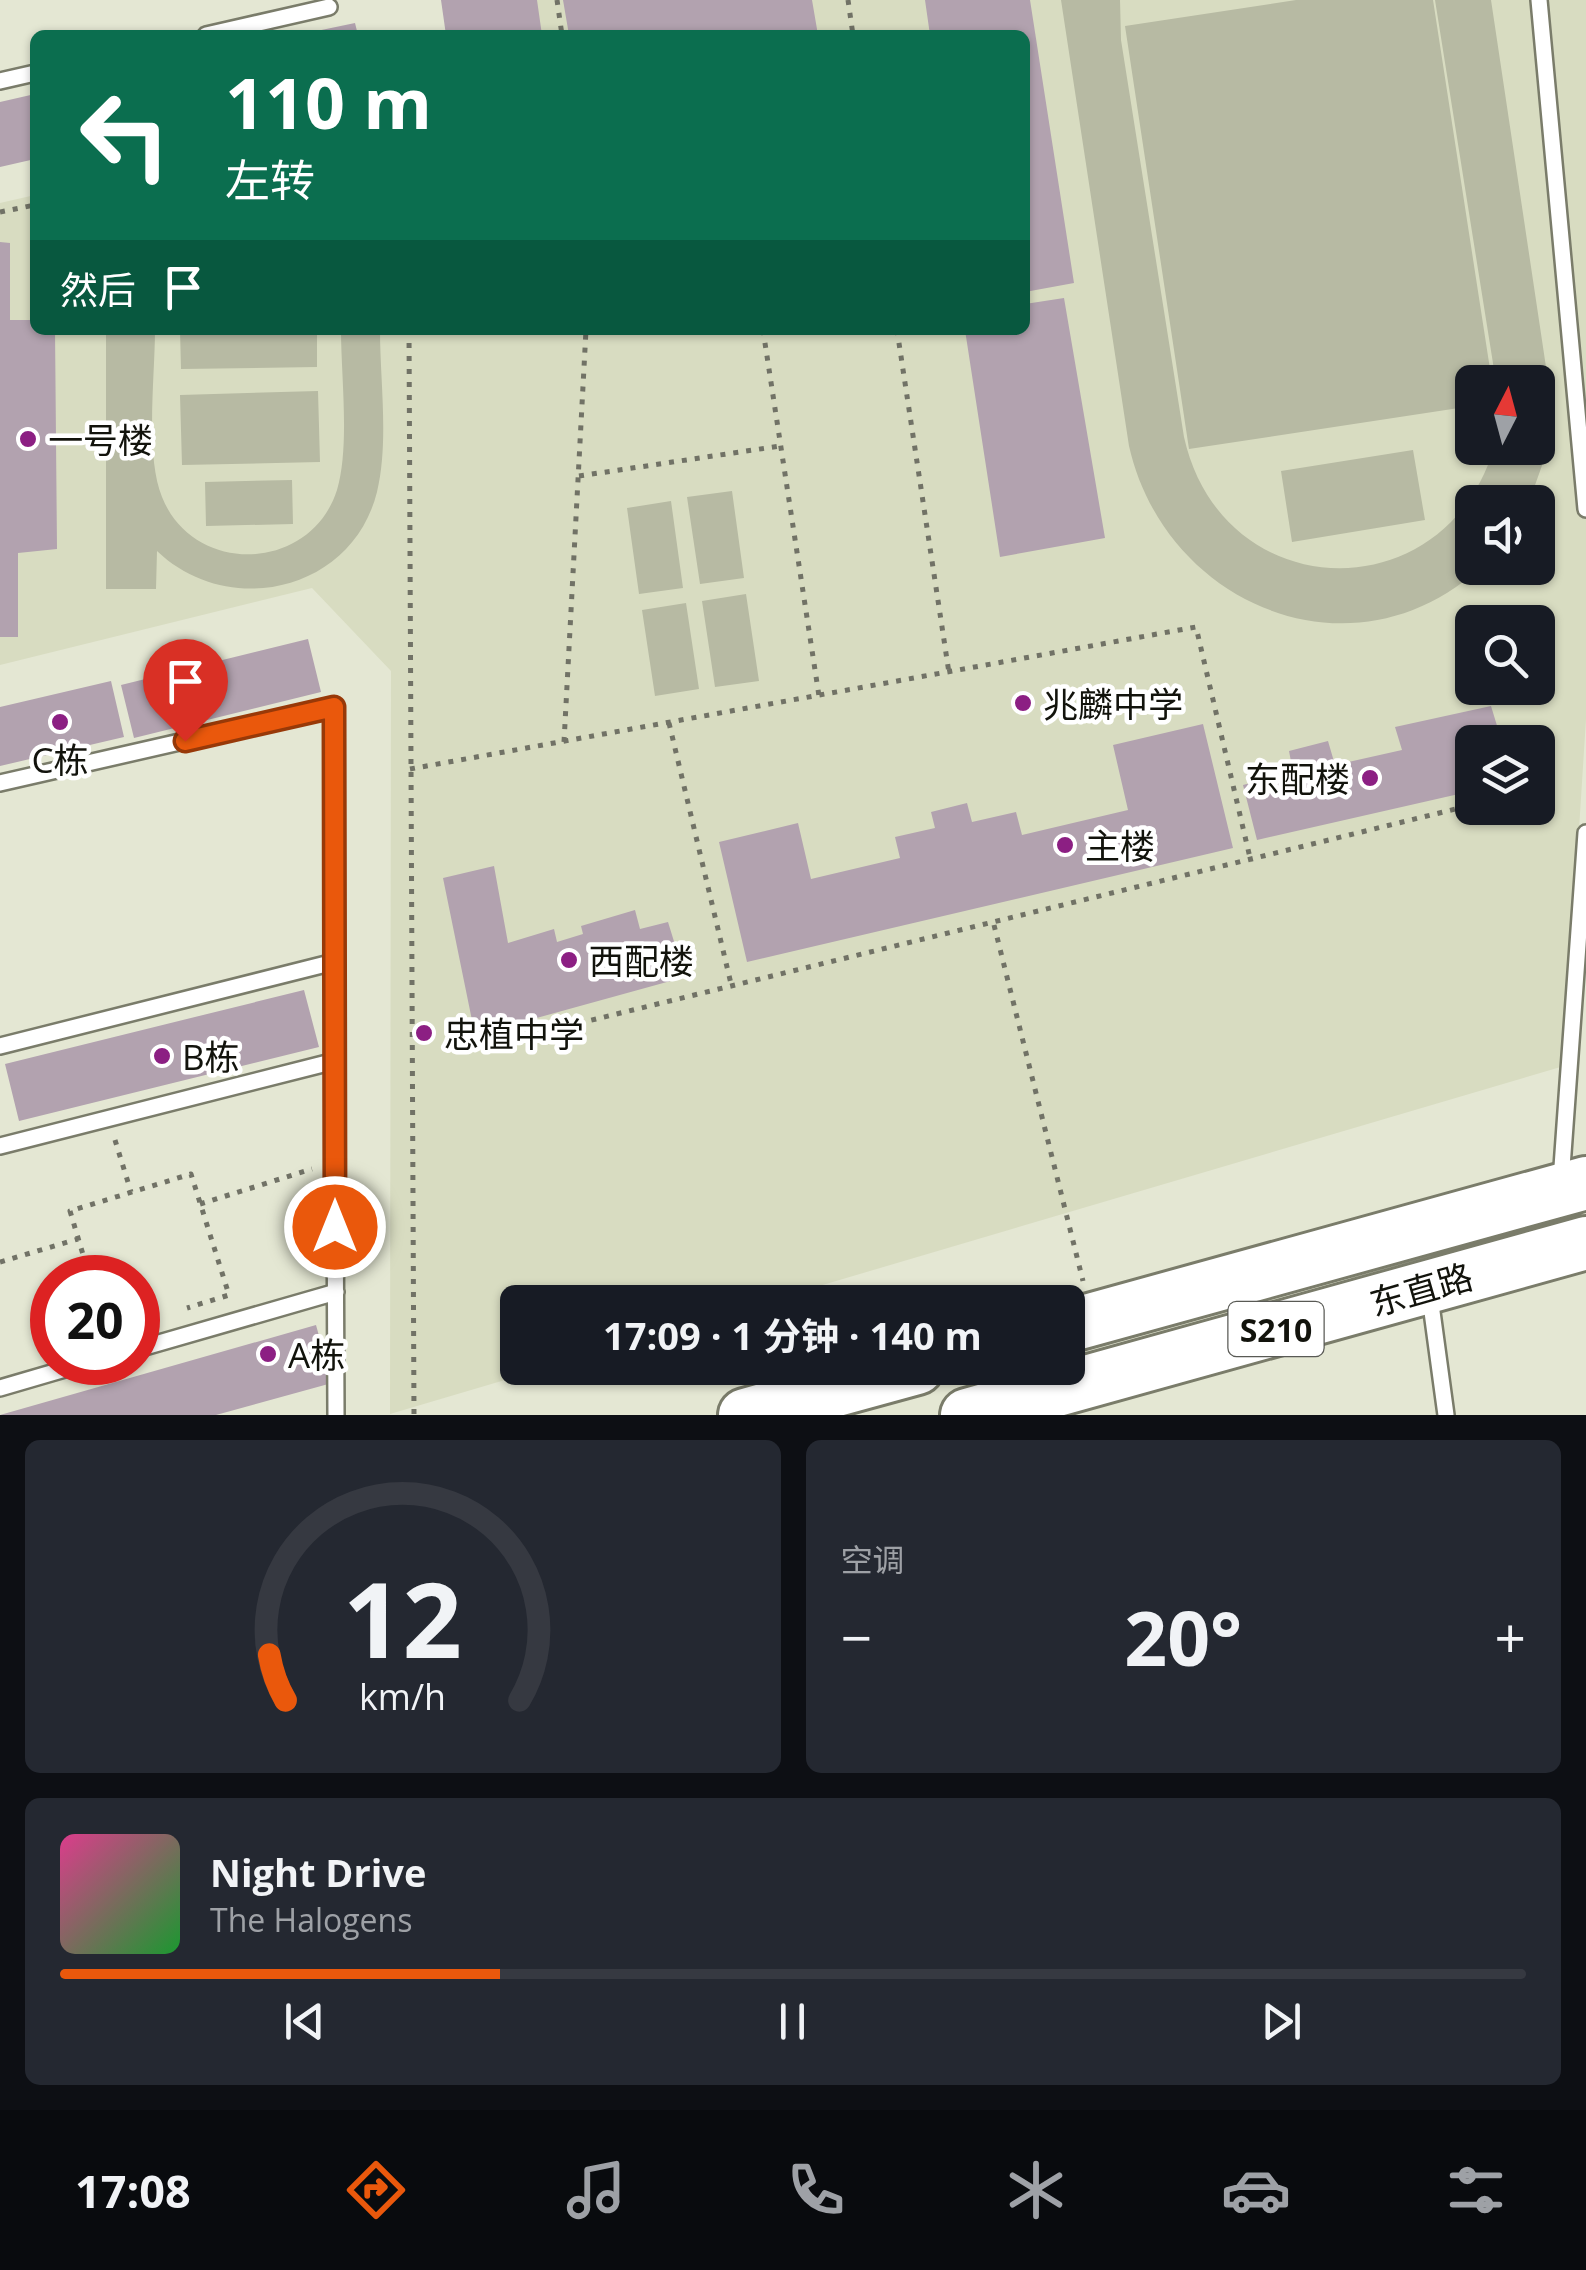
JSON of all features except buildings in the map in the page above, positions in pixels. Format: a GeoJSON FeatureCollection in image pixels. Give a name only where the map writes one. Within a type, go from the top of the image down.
{"type":"FeatureCollection","features":[{"type":"Feature","properties":{"kind":"main road","name":"东直路"},"geometry":{"type":"LineString","coordinates":[[1085,1321],[1573,1186]]}},
{"type":"Feature","properties":{"kind":"main road","name":"东直路"},"geometry":{"type":"LineString","coordinates":[[966,1415],[1040,1405],[1586,1243]]}},
{"type":"Feature","properties":{"kind":"main road"},"geometry":{"type":"LineString","coordinates":[[745,1415],[855,1385]]}},
{"type":"Feature","properties":{"kind":"lane"},"geometry":{"type":"LineString","coordinates":[[1539,0],[1586,509]]}},
{"type":"Feature","properties":{"kind":"lane"},"geometry":{"type":"LineString","coordinates":[[229,30],[329,8]]}},
{"type":"Feature","properties":{"kind":"lane"},"geometry":{"type":"LineString","coordinates":[[0,81],[30,74]]}},
{"type":"Feature","properties":{"kind":"lane"},"geometry":{"type":"LineString","coordinates":[[0,783],[334,707],[336,1415]]}},
{"type":"Feature","properties":{"kind":"lane"},"geometry":{"type":"LineString","coordinates":[[1573,1186],[1586,833]]}},
{"type":"Feature","properties":{"kind":"lane"},"geometry":{"type":"LineString","coordinates":[[0,1046],[334,962]]}},
{"type":"Feature","properties":{"kind":"lane"},"geometry":{"type":"LineString","coordinates":[[0,1146],[335,1061]]}},
{"type":"Feature","properties":{"kind":"lane"},"geometry":{"type":"LineString","coordinates":[[1428,1288],[1446,1415]]}},
{"type":"Feature","properties":{"kind":"lane"},"geometry":{"type":"LineString","coordinates":[[160,1342],[336,1292]]}},
{"type":"Feature","properties":{"kind":"lane"},"geometry":{"type":"LineString","coordinates":[[0,1388],[30,1379]]}},
{"type":"Feature","properties":{"kind":"path"},"geometry":{"type":"LineString","coordinates":[[557,0],[561,30]]}},
{"type":"Feature","properties":{"kind":"path"},"geometry":{"type":"LineString","coordinates":[[848,0],[852,30]]}},
{"type":"Feature","properties":{"kind":"path"},"geometry":{"type":"LineString","coordinates":[[0,212],[30,206]]}},
{"type":"Feature","properties":{"kind":"path"},"geometry":{"type":"LineString","coordinates":[[409,335],[414,1415]]}},
{"type":"Feature","properties":{"kind":"path"},"geometry":{"type":"LineString","coordinates":[[564,742],[586,335]]}},
{"type":"Feature","properties":{"kind":"path"},"geometry":{"type":"LineString","coordinates":[[763,335],[819,696]]}},
{"type":"Feature","properties":{"kind":"path"},"geometry":{"type":"LineString","coordinates":[[898,335],[948,673]]}},
{"type":"Feature","properties":{"kind":"path"},"geometry":{"type":"LineString","coordinates":[[578,476],[780,446]]}},
{"type":"Feature","properties":{"kind":"path"},"geometry":{"type":"LineString","coordinates":[[410,769],[1196,627],[1251,862]]}},
{"type":"Feature","properties":{"kind":"path"},"geometry":{"type":"LineString","coordinates":[[668,723],[732,989]]}},
{"type":"Feature","properties":{"kind":"path"},"geometry":{"type":"LineString","coordinates":[[464,1051],[732,989],[1455,810]]}},
{"type":"Feature","properties":{"kind":"path"},"geometry":{"type":"LineString","coordinates":[[994,925],[1072,1285]]}},
{"type":"Feature","properties":{"kind":"path"},"geometry":{"type":"LineString","coordinates":[[109,1118],[130,1192]]}},
{"type":"Feature","properties":{"kind":"path"},"geometry":{"type":"LineString","coordinates":[[200,1204],[335,1162]]}},
{"type":"Feature","properties":{"kind":"path"},"geometry":{"type":"LineString","coordinates":[[83,1255],[70,1211],[191,1174],[228,1295],[183,1309]]}},
{"type":"Feature","properties":{"kind":"path"},"geometry":{"type":"LineString","coordinates":[[0,1262],[78,1239]]}},
{"type":"Feature","properties":{"kind":"shaded area","name":"兆麟中学"},"geometry":{"type":"Polygon","coordinates":[[[466,0],[1586,0],[1586,719],[1564,1066],[823,1285],[500,1285],[500,1381],[390,1414],[391,671],[312,588],[0,665],[0,203],[30,196],[30,335],[1030,335],[1030,30],[466,30],[466,0]]]}},
{"type":"Feature","properties":{"kind":"shaded area"},"geometry":{"type":"Polygon","coordinates":[[[1061,0],[1120,0],[1121,40],[1184,437],[1206,493],[1241,534],[1286,559],[1335,568],[1384,562],[1430,540],[1455,515],[1456,585],[1430,603],[1376,620],[1322,622],[1270,610],[1222,585],[1181,548],[1149,502],[1129,446],[1061,0]]]}},
{"type":"Feature","properties":{"kind":"shaded area"},"geometry":{"type":"Polygon","coordinates":[[[1296,0],[1433,0],[1489,365],[1455,365],[1455,409],[1189,449],[1125,26],[1296,0]]]}},
{"type":"Feature","properties":{"kind":"shaded area"},"geometry":{"type":"Polygon","coordinates":[[[1435,0],[1491,0],[1546,365],[1493,365],[1435,0]]]}},
{"type":"Feature","properties":{"kind":"shaded area"},"geometry":{"type":"Polygon","coordinates":[[[106,335],[155,335],[154,460],[162,497],[178,523],[199,541],[225,552],[252,554],[279,549],[303,537],[323,517],[337,490],[343,453],[341,335],[380,335],[381,473],[363,526],[342,553],[315,573],[284,584],[251,589],[218,585],[186,572],[157,551],[156,589],[106,589],[106,335]]]}},
{"type":"Feature","properties":{"kind":"shaded area"},"geometry":{"type":"Polygon","coordinates":[[[180,335],[317,335],[317,367],[181,369],[180,335]]]}},
{"type":"Feature","properties":{"kind":"shaded area"},"geometry":{"type":"Polygon","coordinates":[[[318,391],[320,462],[182,465],[180,395],[318,391]]]}},
{"type":"Feature","properties":{"kind":"shaded area"},"geometry":{"type":"Polygon","coordinates":[[[1413,450],[1425,520],[1292,542],[1281,471],[1413,450]]]}},
{"type":"Feature","properties":{"kind":"shaded area"},"geometry":{"type":"Polygon","coordinates":[[[1486,465],[1542,465],[1535,485],[1476,485],[1486,465]]]}},
{"type":"Feature","properties":{"kind":"shaded area"},"geometry":{"type":"Polygon","coordinates":[[[292,480],[293,524],[206,526],[205,482],[292,480]]]}},
{"type":"Feature","properties":{"kind":"shaded area"},"geometry":{"type":"Polygon","coordinates":[[[732,491],[744,578],[700,584],[687,497],[732,491]]]}},
{"type":"Feature","properties":{"kind":"shaded area"},"geometry":{"type":"Polygon","coordinates":[[[671,501],[683,588],[639,594],[627,508],[671,501]]]}},
{"type":"Feature","properties":{"kind":"shaded area"},"geometry":{"type":"Polygon","coordinates":[[[746,594],[759,681],[715,687],[702,601],[746,594]]]}},
{"type":"Feature","properties":{"kind":"shaded area"},"geometry":{"type":"Polygon","coordinates":[[[686,603],[699,689],[655,696],[642,610],[686,603]]]}},
{"type":"Feature","properties":{"kind":"place","name":"一号楼"},"geometry":{"type":"Point","coordinates":[28,439]}},
{"type":"Feature","properties":{"kind":"place","name":"兆麟中学"},"geometry":{"type":"Point","coordinates":[1023,703]}},
{"type":"Feature","properties":{"kind":"place","name":"C栋"},"geometry":{"type":"Point","coordinates":[60,722]}},
{"type":"Feature","properties":{"kind":"place","name":"东配楼"},"geometry":{"type":"Point","coordinates":[1370,778]}},
{"type":"Feature","properties":{"kind":"place","name":"主楼"},"geometry":{"type":"Point","coordinates":[1065,845]}},
{"type":"Feature","properties":{"kind":"place","name":"西配楼"},"geometry":{"type":"Point","coordinates":[569,960]}},
{"type":"Feature","properties":{"kind":"place","name":"忠植中学"},"geometry":{"type":"Point","coordinates":[424,1033]}},
{"type":"Feature","properties":{"kind":"place","name":"B栋"},"geometry":{"type":"Point","coordinates":[162,1056]}},
{"type":"Feature","properties":{"kind":"place","name":"A栋"},"geometry":{"type":"Point","coordinates":[268,1354]}},
{"type":"Feature","properties":{"kind":"route"},"geometry":{"type":"LineString","coordinates":[[185,741],[334,707],[335,1227]]}}]}
